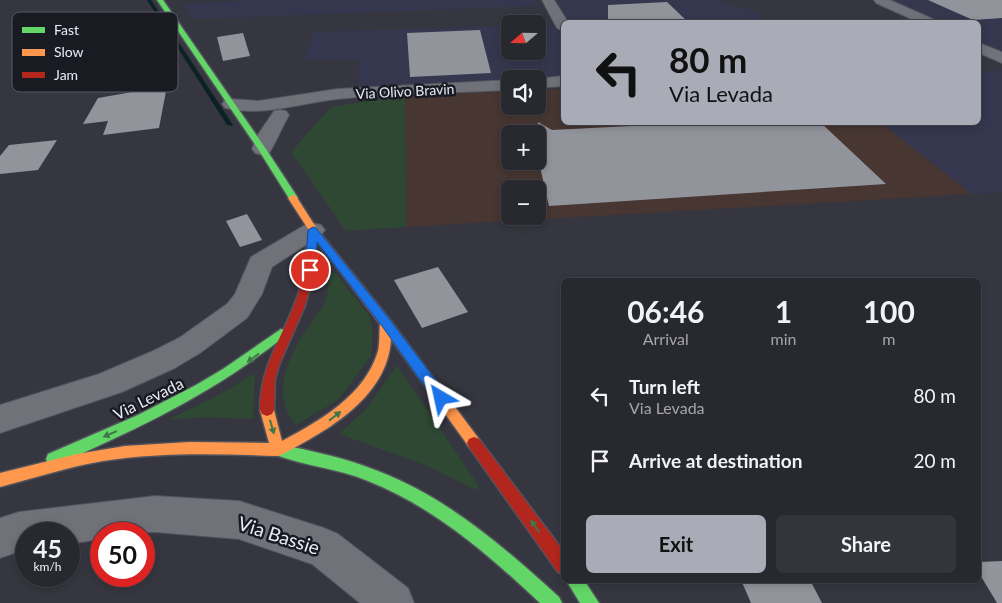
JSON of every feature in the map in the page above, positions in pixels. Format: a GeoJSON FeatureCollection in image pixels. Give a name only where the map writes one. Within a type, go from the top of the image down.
{"type":"FeatureCollection","features":[{"type":"Feature","properties":{"kind":"main road"},"geometry":{"type":"LineString","coordinates":[[160,0],[168,12]]}},
{"type":"Feature","properties":{"kind":"main road"},"geometry":{"type":"LineString","coordinates":[[178,26],[262,149],[313,230],[386,323],[561,562]]}},
{"type":"Feature","properties":{"kind":"main road","name":"Via Levada"},"geometry":{"type":"LineString","coordinates":[[278,450],[266,407],[267,382],[274,355],[304,295],[310,270],[313,230]]}},
{"type":"Feature","properties":{"kind":"main road"},"geometry":{"type":"LineString","coordinates":[[278,450],[316,431],[346,407],[363,389],[383,352],[386,323]]}},
{"type":"Feature","properties":{"kind":"main road","name":"Via Levada"},"geometry":{"type":"LineString","coordinates":[[4,479],[136,423],[229,374],[257,355],[290,326]]}},
{"type":"Feature","properties":{"kind":"main road"},"geometry":{"type":"LineString","coordinates":[[4,479],[82,460],[136,451],[221,446],[278,450],[323,459],[375,476],[411,494],[462,525],[520,571],[553,603]]}},
{"type":"Feature","properties":{"kind":"main road"},"geometry":{"type":"LineString","coordinates":[[576,583],[590,603]]}},
{"type":"Feature","properties":{"kind":"street"},"geometry":{"type":"LineString","coordinates":[[548,0],[561,23]]}},
{"type":"Feature","properties":{"kind":"street"},"geometry":{"type":"LineString","coordinates":[[880,0],[924,20]]}},
{"type":"Feature","properties":{"kind":"street"},"geometry":{"type":"LineString","coordinates":[[981,48],[1002,59]]}},
{"type":"Feature","properties":{"kind":"street"},"geometry":{"type":"LineString","coordinates":[[981,61],[1002,59]]}},
{"type":"Feature","properties":{"kind":"street"},"geometry":{"type":"LineString","coordinates":[[546,83],[561,82]]}},
{"type":"Feature","properties":{"kind":"street","name":"Via Olivo Bravin"},"geometry":{"type":"LineString","coordinates":[[290,107],[338,94],[501,85]]}},
{"type":"Feature","properties":{"kind":"street"},"geometry":{"type":"LineString","coordinates":[[231,104],[248,107],[290,107]]}},
{"type":"Feature","properties":{"kind":"street"},"geometry":{"type":"LineString","coordinates":[[245,124],[268,121],[290,107]]}},
{"type":"Feature","properties":{"kind":"street"},"geometry":{"type":"LineString","coordinates":[[262,149],[267,136],[290,107]]}},
{"type":"Feature","properties":{"kind":"street"},"geometry":{"type":"LineString","coordinates":[[0,419],[104,385],[170,357],[204,336],[237,311],[254,284],[260,263],[313,230]]}},
{"type":"Feature","properties":{"kind":"street","name":"Via Bassie"},"geometry":{"type":"LineString","coordinates":[[0,538],[19,531],[155,514],[238,520],[324,548],[393,603]]}},
{"type":"Feature","properties":{"kind":"shaded area"},"geometry":{"type":"Polygon","coordinates":[[[254,0],[535,0],[539,6],[194,19],[182,4],[254,0]]]}},
{"type":"Feature","properties":{"kind":"shaded area"},"geometry":{"type":"Polygon","coordinates":[[[556,0],[721,0],[726,4],[751,10],[766,20],[568,20],[556,0]]]}},
{"type":"Feature","properties":{"kind":"shaded area"},"geometry":{"type":"Polygon","coordinates":[[[892,0],[1002,0],[1002,52],[981,42],[981,20],[936,20],[892,0]]]}},
{"type":"Feature","properties":{"kind":"shaded area"},"geometry":{"type":"Polygon","coordinates":[[[546,25],[555,25],[561,35],[561,76],[546,77],[546,70],[501,70],[501,79],[359,87],[359,59],[304,60],[314,32],[501,26],[501,60],[546,60],[546,25]]]}},
{"type":"Feature","properties":{"kind":"shaded area"},"geometry":{"type":"Polygon","coordinates":[[[981,71],[1002,71],[1002,192],[972,194],[884,125],[981,125],[981,71]]]}},
{"type":"Feature","properties":{"kind":"shaded area"},"geometry":{"type":"Polygon","coordinates":[[[561,89],[561,125],[884,125],[972,194],[546,219],[546,180],[501,180],[501,221],[406,227],[405,95],[501,91],[501,115],[546,115],[546,90],[561,89]]]}},
{"type":"Feature","properties":{"kind":"green space"},"geometry":{"type":"Polygon","coordinates":[[[405,95],[406,227],[346,231],[291,152],[331,107],[405,95]]]}},
{"type":"Feature","properties":{"kind":"green space"},"geometry":{"type":"Polygon","coordinates":[[[330,273],[336,273],[370,317],[373,334],[371,356],[338,400],[296,425],[283,399],[286,371],[297,345],[324,304],[330,273]]]}},
{"type":"Feature","properties":{"kind":"green space"},"geometry":{"type":"Polygon","coordinates":[[[397,365],[479,486],[476,490],[425,465],[339,434],[366,409],[397,365]]]}},
{"type":"Feature","properties":{"kind":"green space"},"geometry":{"type":"Polygon","coordinates":[[[255,373],[253,419],[206,417],[168,420],[217,396],[255,373]]]}},
{"type":"Feature","properties":{"kind":"building"},"geometry":{"type":"Polygon","coordinates":[[[928,0],[1002,0],[1002,18],[973,20],[928,0]]]}},
{"type":"Feature","properties":{"kind":"building"},"geometry":{"type":"Polygon","coordinates":[[[667,2],[686,20],[608,20],[608,5],[667,2]]]}},
{"type":"Feature","properties":{"kind":"building"},"geometry":{"type":"Polygon","coordinates":[[[480,30],[491,73],[410,77],[407,33],[480,30]]]}},
{"type":"Feature","properties":{"kind":"building"},"geometry":{"type":"Polygon","coordinates":[[[243,33],[250,56],[223,61],[217,37],[243,33]]]}},
{"type":"Feature","properties":{"kind":"building"},"geometry":{"type":"Polygon","coordinates":[[[132,92],[166,92],[159,128],[103,135],[108,121],[83,124],[98,98],[132,92]]]}},
{"type":"Feature","properties":{"kind":"building"},"geometry":{"type":"Polygon","coordinates":[[[651,125],[823,125],[886,184],[549,206],[546,180],[543,180],[541,170],[546,170],[546,127],[552,130],[651,125]]]}},
{"type":"Feature","properties":{"kind":"building"},"geometry":{"type":"Polygon","coordinates":[[[57,140],[38,170],[0,174],[0,156],[9,145],[57,140]]]}},
{"type":"Feature","properties":{"kind":"building"},"geometry":{"type":"Polygon","coordinates":[[[247,214],[262,240],[240,247],[226,221],[247,214]]]}},
{"type":"Feature","properties":{"kind":"building"},"geometry":{"type":"Polygon","coordinates":[[[438,267],[468,312],[422,328],[394,280],[438,267]]]}},
{"type":"Feature","properties":{"kind":"building"},"geometry":{"type":"Polygon","coordinates":[[[1002,561],[1002,603],[997,603],[981,576],[981,562],[1002,561]]]}},
{"type":"Feature","properties":{"kind":"building"},"geometry":{"type":"Polygon","coordinates":[[[742,583],[812,583],[822,603],[751,603],[742,583]]]}},
{"type":"Feature","properties":{"kind":"waterway"},"geometry":{"type":"LineString","coordinates":[[149,0],[157,12]]}},
{"type":"Feature","properties":{"kind":"waterway"},"geometry":{"type":"LineString","coordinates":[[178,45],[230,125]]}},
{"type":"Feature","properties":{"kind":"traffic: fast"},"geometry":{"type":"LineString","coordinates":[[160,0],[168,12]]}},
{"type":"Feature","properties":{"kind":"traffic: fast"},"geometry":{"type":"LineString","coordinates":[[178,26],[262,149],[293,198]]}},
{"type":"Feature","properties":{"kind":"traffic: fast"},"geometry":{"type":"LineString","coordinates":[[53,459],[114,433],[172,405],[228,372],[255,354],[281,333]]}},
{"type":"Feature","properties":{"kind":"traffic: fast"},"geometry":{"type":"LineString","coordinates":[[278,450],[326,461],[374,476],[424,500],[491,548],[553,603]]}},
{"type":"Feature","properties":{"kind":"traffic: fast"},"geometry":{"type":"LineString","coordinates":[[576,583],[590,603]]}},
{"type":"Feature","properties":{"kind":"traffic: slow"},"geometry":{"type":"LineString","coordinates":[[293,198],[313,230],[386,323],[474,443]]}},
{"type":"Feature","properties":{"kind":"traffic: slow"},"geometry":{"type":"LineString","coordinates":[[267,410],[278,450],[327,422],[356,398],[378,368],[384,350],[386,323]]}},
{"type":"Feature","properties":{"kind":"traffic: slow"},"geometry":{"type":"LineString","coordinates":[[0,480],[77,460],[125,452],[190,448],[278,450]]}},
{"type":"Feature","properties":{"kind":"traffic: jam"},"geometry":{"type":"LineString","coordinates":[[267,410],[267,394],[273,365],[304,294],[313,230]]}},
{"type":"Feature","properties":{"kind":"traffic: jam"},"geometry":{"type":"LineString","coordinates":[[474,443],[561,562]]}},
{"type":"Feature","properties":{"kind":"route"},"geometry":{"type":"LineString","coordinates":[[310,270],[313,230],[386,323],[441,398]]}}]}
